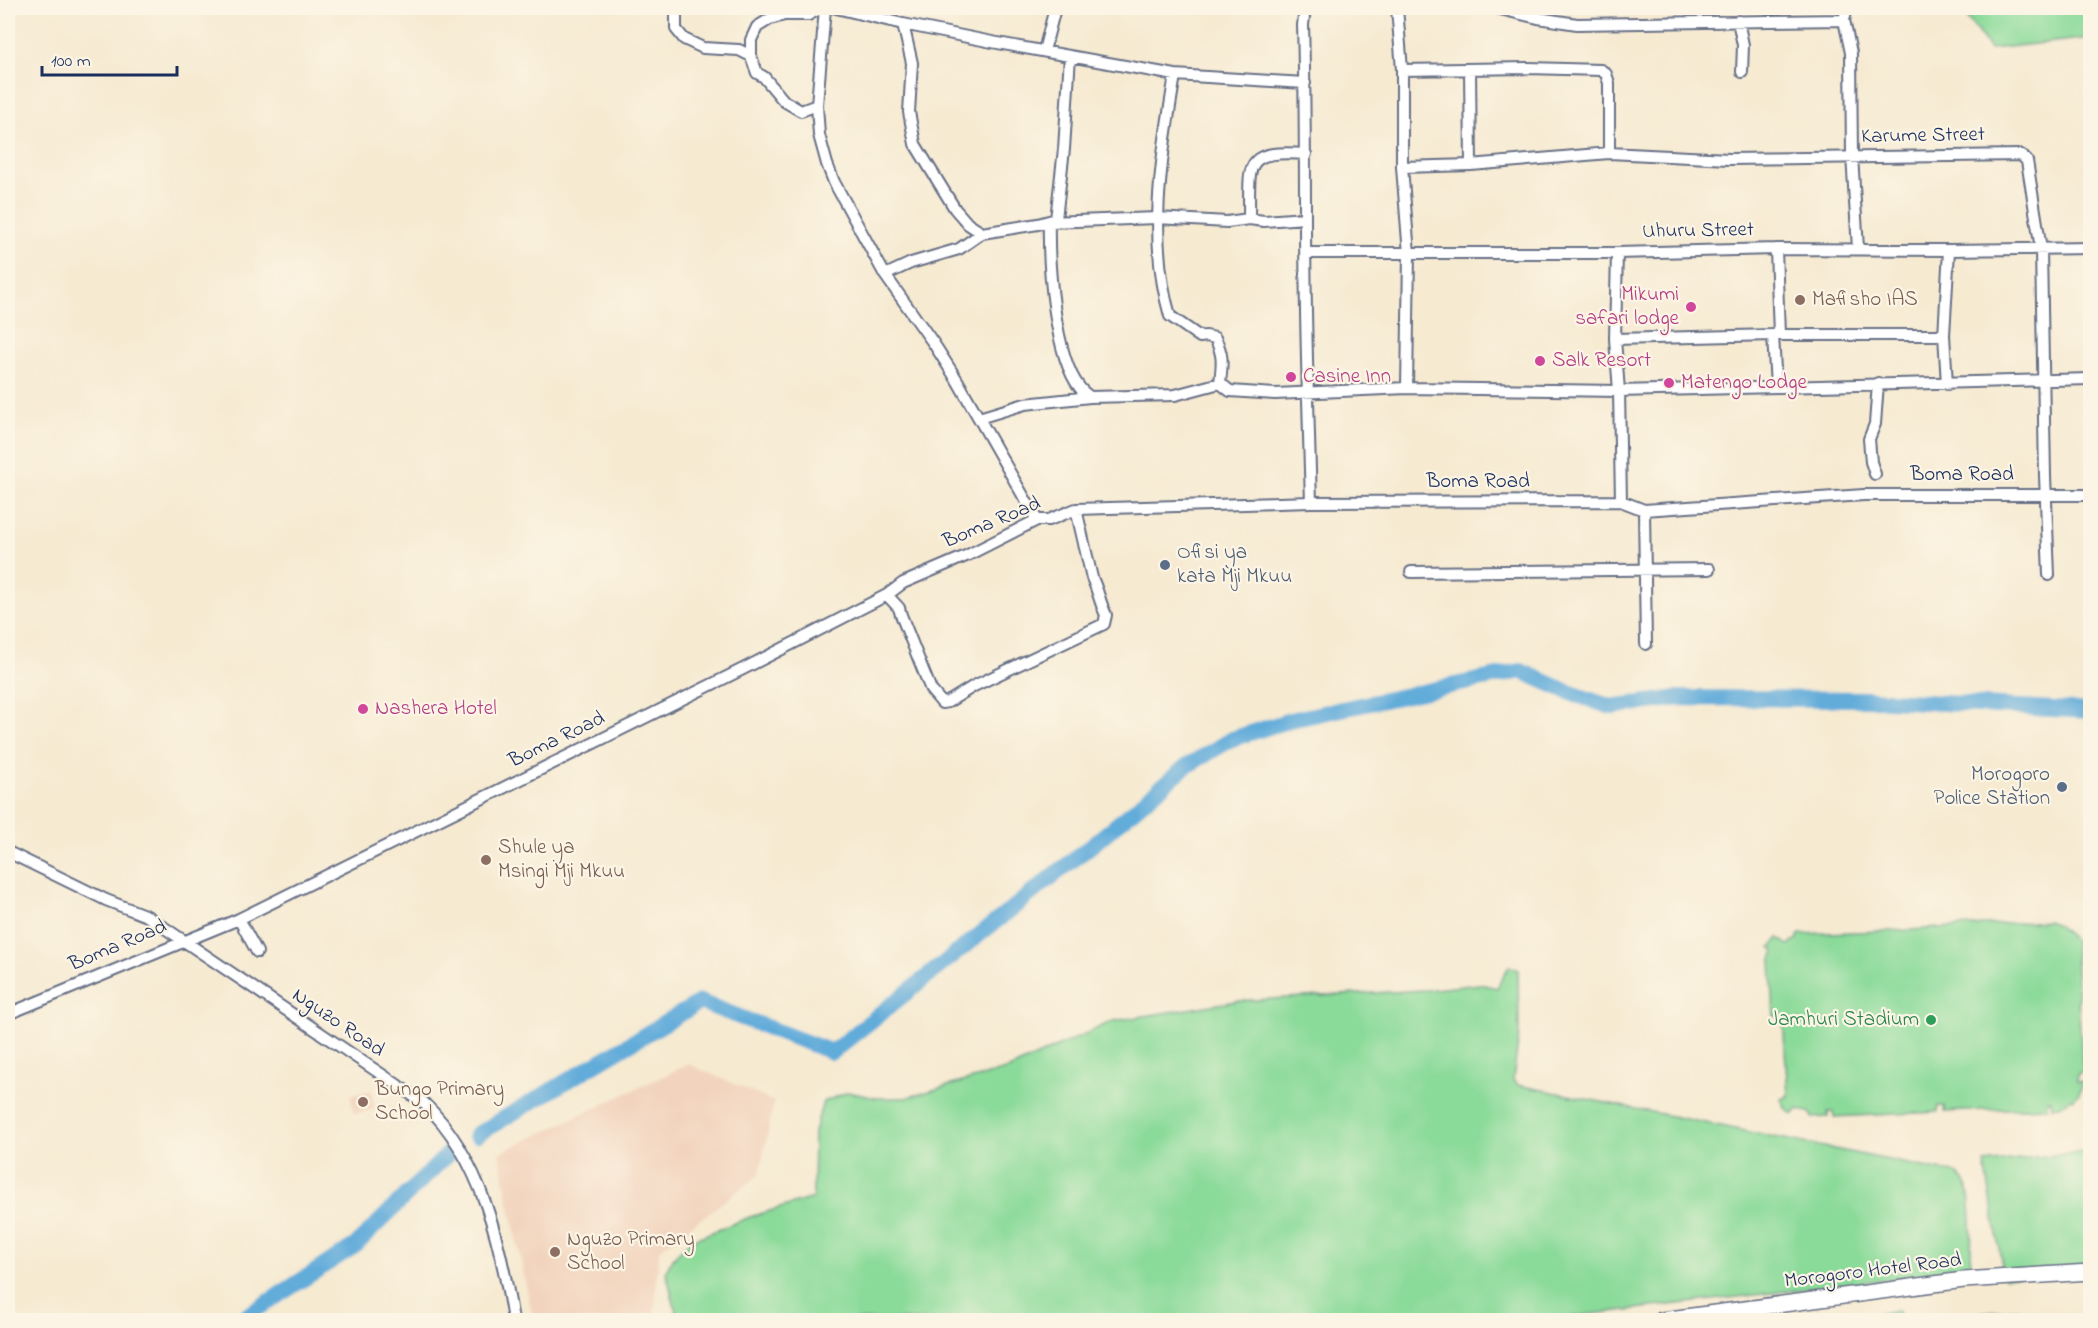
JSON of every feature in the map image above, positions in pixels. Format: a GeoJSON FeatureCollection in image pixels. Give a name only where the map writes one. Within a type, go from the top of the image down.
{"type":"FeatureCollection","features":[{"type":"Feature","properties":{"kind":"street"},"geometry":{"type":"LineString","coordinates":[[676,8],[676,29],[684,39],[703,48],[739,50],[751,56]]}},
{"type":"Feature","properties":{"kind":"street"},"geometry":{"type":"LineString","coordinates":[[817,105],[801,111],[784,101],[764,77],[757,73],[751,56],[751,40],[757,27],[770,19],[784,15],[808,15],[823,8],[817,105],[819,135],[834,182],[885,275],[934,344],[1037,520]]}},
{"type":"Feature","properties":{"kind":"street"},"geometry":{"type":"LineString","coordinates":[[836,8],[903,24],[1175,75],[1305,83]]}},
{"type":"Feature","properties":{"kind":"street"},"geometry":{"type":"LineString","coordinates":[[1044,51],[1055,8]]}},
{"type":"Feature","properties":{"kind":"street"},"geometry":{"type":"LineString","coordinates":[[1305,8],[1303,25],[1307,392],[1311,502]]}},
{"type":"Feature","properties":{"kind":"street"},"geometry":{"type":"LineString","coordinates":[[1397,8],[1402,69],[1402,167],[1409,254],[1407,388]]}},
{"type":"Feature","properties":{"kind":"street"},"geometry":{"type":"LineString","coordinates":[[1496,8],[1577,24],[1844,20]]}},
{"type":"Feature","properties":{"kind":"street"},"geometry":{"type":"LineString","coordinates":[[1847,8],[1844,20],[1851,53],[1852,156],[1858,249]]}},
{"type":"Feature","properties":{"kind":"street"},"geometry":{"type":"LineString","coordinates":[[1738,21],[1743,45],[1742,72]]}},
{"type":"Feature","properties":{"kind":"street"},"geometry":{"type":"LineString","coordinates":[[903,24],[912,63],[909,112],[915,144],[955,209],[968,224],[982,233]]}},
{"type":"Feature","properties":{"kind":"street"},"geometry":{"type":"LineString","coordinates":[[1070,56],[1064,149],[1049,244],[1062,349],[1080,390],[1090,397]]}},
{"type":"Feature","properties":{"kind":"street"},"geometry":{"type":"LineString","coordinates":[[1402,69],[1601,70],[1606,74],[1609,83],[1609,153]]}},
{"type":"Feature","properties":{"kind":"street"},"geometry":{"type":"LineString","coordinates":[[1470,69],[1471,165]]}},
{"type":"Feature","properties":{"kind":"street"},"geometry":{"type":"LineString","coordinates":[[1175,75],[1160,167],[1157,219],[1159,261],[1170,316],[1200,337],[1215,338],[1223,358],[1220,383]]}},
{"type":"Feature","properties":{"kind":"street","name":"Karume Street"},"geometry":{"type":"LineString","coordinates":[[1402,167],[1471,165],[1609,153],[1729,159],[2021,155],[2027,161],[2041,249],[2049,575]]}},
{"type":"Feature","properties":{"kind":"street"},"geometry":{"type":"LineString","coordinates":[[1248,219],[1250,168],[1256,160],[1271,154],[1306,154]]}},
{"type":"Feature","properties":{"kind":"street"},"geometry":{"type":"LineString","coordinates":[[885,275],[911,263],[959,249],[982,233],[1053,220],[1157,219],[1227,222],[1248,219],[1264,221],[1305,218]]}},
{"type":"Feature","properties":{"kind":"street","name":"Uhuru Street"},"geometry":{"type":"LineString","coordinates":[[1306,254],[2091,248]]}},
{"type":"Feature","properties":{"kind":"street"},"geometry":{"type":"LineString","coordinates":[[1615,339],[1779,335],[1776,249]]}},
{"type":"Feature","properties":{"kind":"street"},"geometry":{"type":"LineString","coordinates":[[1947,384],[1944,335],[1949,250]]}},
{"type":"Feature","properties":{"kind":"street"},"geometry":{"type":"LineString","coordinates":[[1617,253],[1615,339],[1619,391],[1621,501]]}},
{"type":"Feature","properties":{"kind":"street"},"geometry":{"type":"LineString","coordinates":[[1773,335],[1944,335]]}},
{"type":"Feature","properties":{"kind":"street"},"geometry":{"type":"LineString","coordinates":[[1773,335],[1776,387]]}},
{"type":"Feature","properties":{"kind":"street"},"geometry":{"type":"LineString","coordinates":[[1061,400],[1071,388],[1072,375]]}},
{"type":"Feature","properties":{"kind":"street"},"geometry":{"type":"LineString","coordinates":[[1220,383],[1230,391],[1275,394],[1407,388],[1619,391],[2091,379]]}},
{"type":"Feature","properties":{"kind":"street"},"geometry":{"type":"LineString","coordinates":[[979,418],[1025,404],[1090,397],[1174,395],[1220,383]]}},
{"type":"Feature","properties":{"kind":"street"},"geometry":{"type":"LineString","coordinates":[[1875,474],[1871,462],[1869,440],[1875,424],[1878,383]]}},
{"type":"Feature","properties":{"kind":"street","name":"Boma Road"},"geometry":{"type":"LineString","coordinates":[[8,1014],[239,919],[732,675],[887,595],[903,583],[966,556],[1037,520],[1049,520],[1077,509],[1311,502],[1621,501],[1644,510],[1863,495],[2091,495]]}},
{"type":"Feature","properties":{"kind":"street"},"geometry":{"type":"LineString","coordinates":[[887,595],[899,608],[931,690],[942,703],[948,702],[962,692],[1104,624],[1106,615],[1092,578],[1077,509]]}},
{"type":"Feature","properties":{"kind":"street"},"geometry":{"type":"LineString","coordinates":[[1644,510],[1646,644]]}},
{"type":"Feature","properties":{"kind":"street"},"geometry":{"type":"LineString","coordinates":[[1410,572],[1709,569]]}},
{"type":"Feature","properties":{"kind":"street","name":"Nguzo Road"},"geometry":{"type":"LineString","coordinates":[[8,852],[106,900],[147,916],[424,1103],[434,1113],[463,1155],[494,1226],[513,1320]]}},
{"type":"Feature","properties":{"kind":"street"},"geometry":{"type":"LineString","coordinates":[[239,919],[257,952]]}},
{"type":"Feature","properties":{"kind":"street","name":"Morogoro Hotel Road"},"geometry":{"type":"LineString","coordinates":[[1662,1320],[1964,1280],[2091,1272]]}},
{"type":"Feature","properties":{"kind":"shaded area"},"geometry":{"type":"Polygon","coordinates":[[[689,1064],[774,1102],[759,1175],[659,1250],[654,1320],[533,1320],[499,1153],[689,1064]]]}},
{"type":"Feature","properties":{"kind":"shaded area","name":"Bungo Primary School"},"geometry":{"type":"Polygon","coordinates":[[[371,1090],[375,1109],[354,1114],[350,1096],[371,1090]]]}},
{"type":"Feature","properties":{"kind":"green space"},"geometry":{"type":"Polygon","coordinates":[[[1960,8],[2090,8],[2090,38],[1990,49],[1960,8]]]}},
{"type":"Feature","properties":{"kind":"green space","name":"Jamhuri Stadium"},"geometry":{"type":"Polygon","coordinates":[[[2047,921],[2057,925],[2074,940],[2083,1072],[2078,1073],[2077,1081],[2083,1082],[2079,1093],[2073,1099],[2071,1098],[2060,1106],[2052,1107],[2051,1100],[2047,1100],[2047,1107],[1944,1112],[1944,1106],[1938,1106],[1938,1112],[1834,1117],[1833,1112],[1828,1112],[1828,1117],[1812,1118],[1811,1113],[1798,1109],[1793,1115],[1786,1109],[1781,1099],[1788,1096],[1783,1017],[1774,1016],[1771,961],[1775,951],[1771,947],[1778,938],[1788,945],[1798,940],[1800,934],[2047,921]]]}},
{"type":"Feature","properties":{"kind":"green space"},"geometry":{"type":"Polygon","coordinates":[[[1509,966],[1518,970],[1519,1034],[1513,1080],[1518,1085],[1958,1174],[1967,1185],[1970,1202],[1971,1242],[1968,1270],[1541,1320],[678,1320],[666,1271],[674,1257],[690,1241],[750,1217],[813,1198],[814,1132],[823,1102],[848,1092],[876,1098],[905,1098],[1009,1069],[1113,1021],[1237,1001],[1426,990],[1480,984],[1497,988],[1509,966]]]}},
{"type":"Feature","properties":{"kind":"green space"},"geometry":{"type":"Polygon","coordinates":[[[2090,1151],[2090,1270],[2004,1278],[1985,1163],[2090,1151]]]}},
{"type":"Feature","properties":{"kind":"green space"},"geometry":{"type":"Polygon","coordinates":[[[2016,1309],[2073,1320],[1911,1320],[1911,1319],[2016,1309]]]}},
{"type":"Feature","properties":{"kind":"green space"},"geometry":{"type":"Polygon","coordinates":[[[1898,1311],[1899,1320],[1816,1320],[1898,1311]]]}},
{"type":"Feature","properties":{"kind":"waterway"},"geometry":{"type":"LineString","coordinates":[[476,1135],[700,1002],[832,1052],[1097,841],[1185,767],[1232,739],[1290,720],[1521,671],[1571,693],[1611,707],[1678,698],[1870,699],[2090,711]]}},
{"type":"Feature","properties":{"kind":"waterway"},"geometry":{"type":"LineString","coordinates":[[240,1320],[356,1245],[448,1154]]}},
{"type":"Feature","properties":{"kind":"place","name":"Mafisho IAS"},"geometry":{"type":"Point","coordinates":[1800,300]}},
{"type":"Feature","properties":{"kind":"place","name":"Mikumi safari lodge"},"geometry":{"type":"Point","coordinates":[1691,307]}},
{"type":"Feature","properties":{"kind":"place","name":"Salk Resort"},"geometry":{"type":"Point","coordinates":[1540,361]}},
{"type":"Feature","properties":{"kind":"place","name":"Casine Inn"},"geometry":{"type":"Point","coordinates":[1291,377]}},
{"type":"Feature","properties":{"kind":"place","name":"Matengo Lodge"},"geometry":{"type":"Point","coordinates":[1669,383]}},
{"type":"Feature","properties":{"kind":"place","name":"Ofisi ya kata Mji Mkuu"},"geometry":{"type":"Point","coordinates":[1165,565]}},
{"type":"Feature","properties":{"kind":"place","name":"Nashera Hotel"},"geometry":{"type":"Point","coordinates":[363,709]}},
{"type":"Feature","properties":{"kind":"place","name":"Morogoro Police Station"},"geometry":{"type":"Point","coordinates":[2062,787]}},
{"type":"Feature","properties":{"kind":"place","name":"Shule ya Msingi Mji Mkuu"},"geometry":{"type":"Point","coordinates":[486,860]}},
{"type":"Feature","properties":{"kind":"place","name":"Jamhuri Stadium"},"geometry":{"type":"Point","coordinates":[1931,1020]}},
{"type":"Feature","properties":{"kind":"place","name":"Bungo Primary School"},"geometry":{"type":"Point","coordinates":[363,1102]}},
{"type":"Feature","properties":{"kind":"place","name":"Nguzo Primary School"},"geometry":{"type":"Point","coordinates":[555,1252]}}]}
